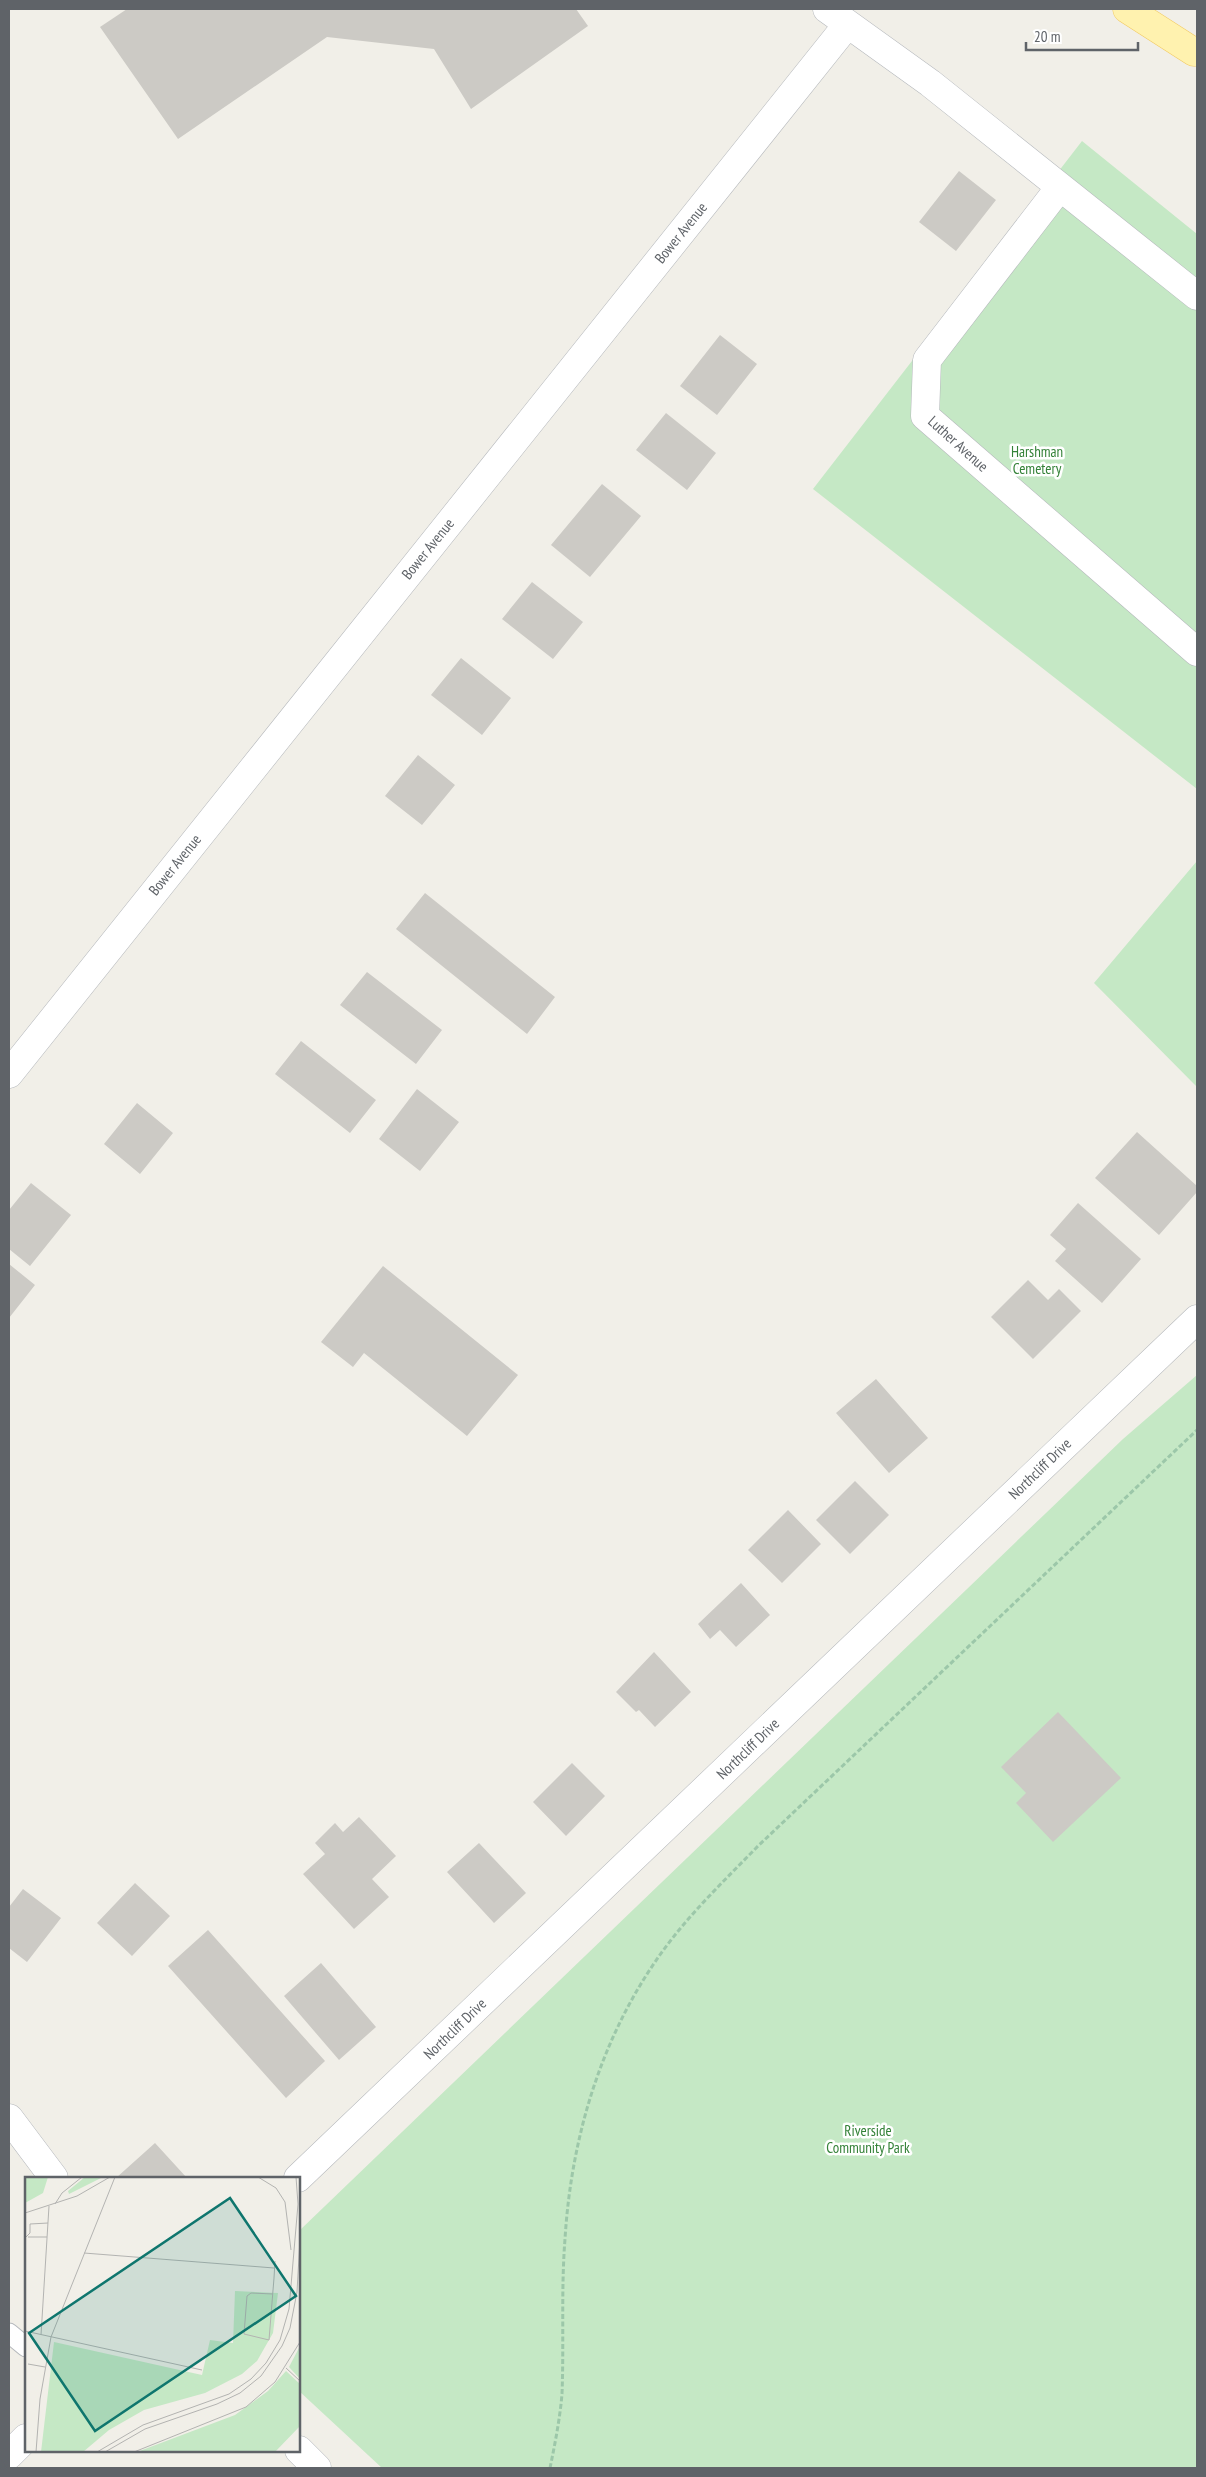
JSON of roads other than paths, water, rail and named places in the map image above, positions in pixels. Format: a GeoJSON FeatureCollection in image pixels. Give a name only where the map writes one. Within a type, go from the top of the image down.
{"type":"FeatureCollection","features":[{"type":"Feature","properties":{"kind":"main road"},"geometry":{"type":"LineString","coordinates":[[1127,9],[1196,54]]}},
{"type":"Feature","properties":{"kind":"main road"},"geometry":{"type":"LineString","coordinates":[[1140,9],[1196,54]]}},
{"type":"Feature","properties":{"kind":"street"},"geometry":{"type":"LineString","coordinates":[[837,17],[930,83],[1197,296]]}},
{"type":"Feature","properties":{"kind":"street","name":"Bower Avenue"},"geometry":{"type":"LineString","coordinates":[[9,1074],[837,17]]}},
{"type":"Feature","properties":{"kind":"street","name":"Luther Avenue"},"geometry":{"type":"LineString","coordinates":[[1060,187],[927,360],[925,416],[1197,652]]}},
{"type":"Feature","properties":{"kind":"street","name":"Northcliff Drive"},"geometry":{"type":"LineString","coordinates":[[299,2177],[1197,1320]]}},
{"type":"Feature","properties":{"kind":"street"},"geometry":{"type":"LineString","coordinates":[[9,2118],[53,2177]]}},
{"type":"Feature","properties":{"kind":"street"},"geometry":{"type":"LineString","coordinates":[[9,2455],[25,2439]]}},
{"type":"Feature","properties":{"kind":"street"},"geometry":{"type":"LineString","coordinates":[[300,2451],[316,2468]]}},
{"type":"Feature","properties":{"kind":"lane"},"geometry":{"type":"LineString","coordinates":[[9,2333],[25,2346]]}},
{"type":"Feature","properties":{"kind":"park label","name":"Harshman Cemetery"},"geometry":{"type":"Point","coordinates":[1037,460]}},
{"type":"Feature","properties":{"kind":"park label","name":"Riverside Community Park"},"geometry":{"type":"Point","coordinates":[868,2140]}}]}
